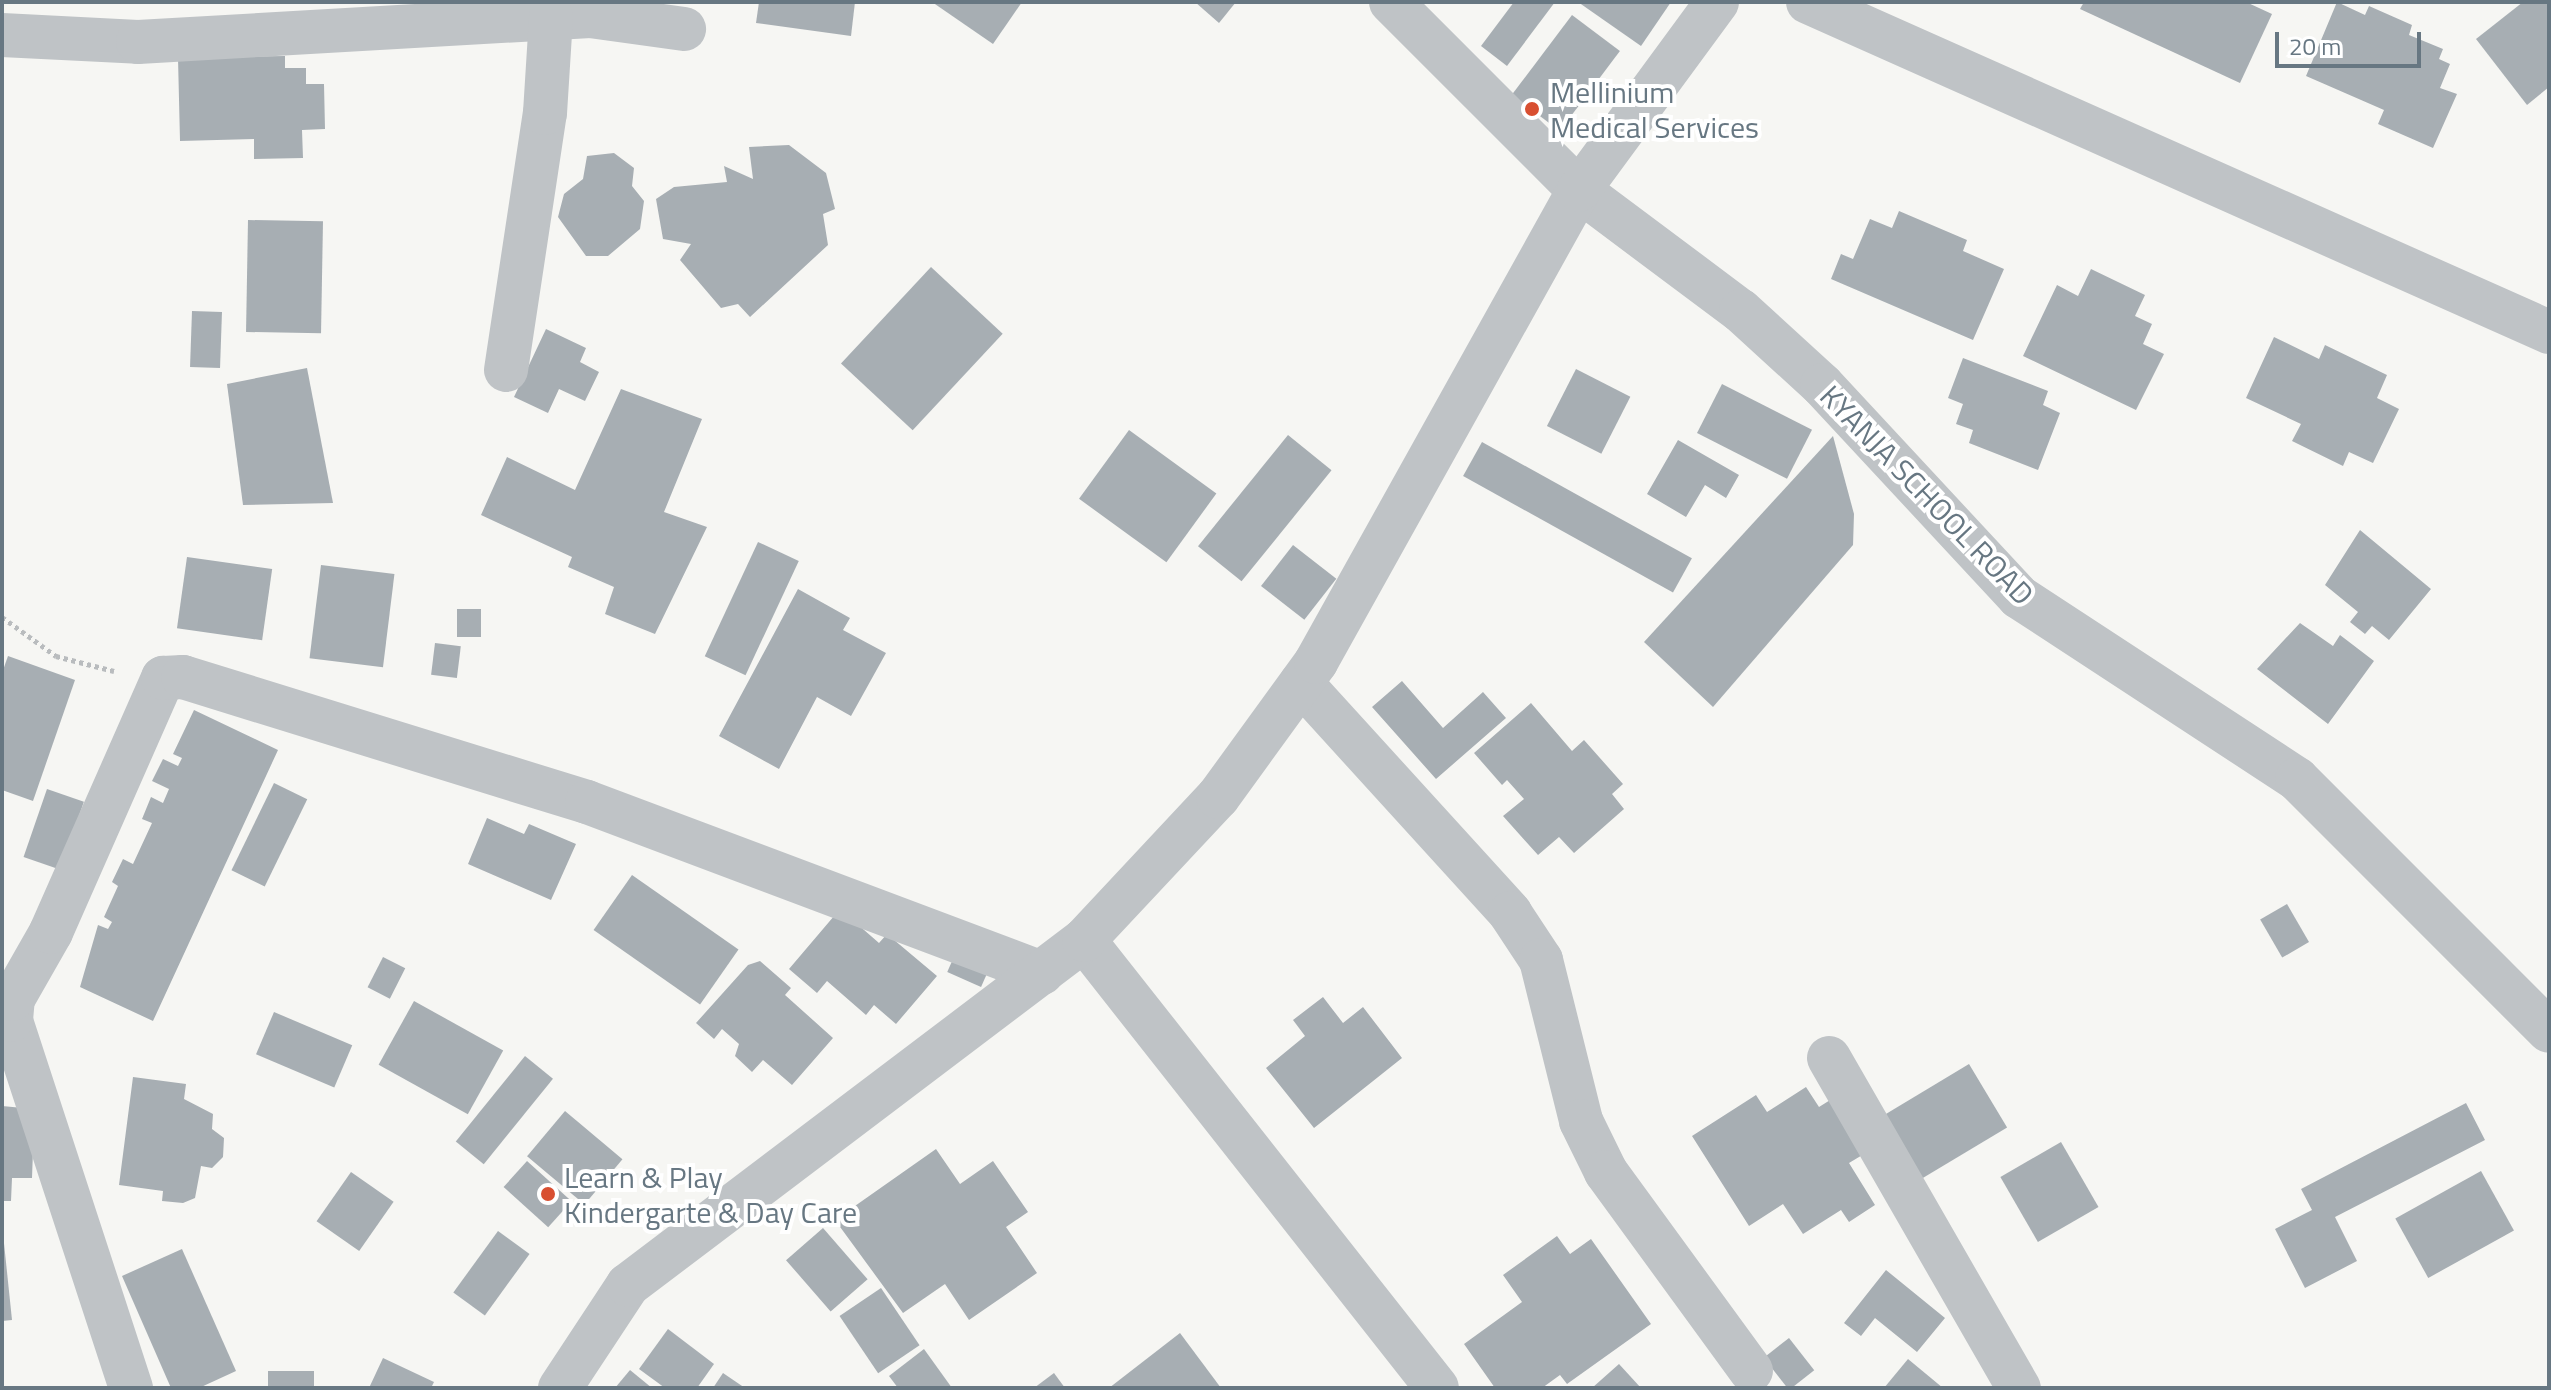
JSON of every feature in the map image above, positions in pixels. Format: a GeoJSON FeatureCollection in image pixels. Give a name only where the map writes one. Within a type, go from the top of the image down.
{"type":"FeatureCollection","features":[{"type":"Feature","properties":{"kind":"street","name":"KYANJA SCHOOL ROAD"},"geometry":{"type":"LineString","coordinates":[[1391,2],[1579,190],[1741,311],[1810,374],[2019,597],[2297,779],[2549,1031]]}},
{"type":"Feature","properties":{"kind":"street"},"geometry":{"type":"LineString","coordinates":[[560,1388],[628,1285],[1084,940],[1218,797],[1301,683],[1579,190],[1717,2]]}},
{"type":"Feature","properties":{"kind":"street"},"geometry":{"type":"LineString","coordinates":[[1808,2],[2549,332]]}},
{"type":"Feature","properties":{"kind":"street"},"geometry":{"type":"LineString","coordinates":[[2,35],[138,42],[551,17],[684,29]]}},
{"type":"Feature","properties":{"kind":"street"},"geometry":{"type":"LineString","coordinates":[[506,370],[545,113],[551,17]]}},
{"type":"Feature","properties":{"kind":"street"},"geometry":{"type":"LineString","coordinates":[[131,1388],[11,1020],[13,999],[51,932],[156,683],[183,677],[587,802],[1042,973]]}},
{"type":"Feature","properties":{"kind":"street"},"geometry":{"type":"LineString","coordinates":[[1301,683],[1510,913],[1541,960],[1581,1121],[1606,1172],[1751,1371]]}},
{"type":"Feature","properties":{"kind":"street"},"geometry":{"type":"LineString","coordinates":[[1084,940],[1437,1388]]}},
{"type":"Feature","properties":{"kind":"street"},"geometry":{"type":"LineString","coordinates":[[1829,1058],[2019,1388]]}},
{"type":"Feature","properties":{"kind":"path"},"geometry":{"type":"LineString","coordinates":[[2,617],[56,656],[156,683]]}},
{"type":"Feature","properties":{"kind":"building"},"geometry":{"type":"Polygon","coordinates":[[[759,2],[855,2],[851,36],[756,23],[759,2]]]}},
{"type":"Feature","properties":{"kind":"building"},"geometry":{"type":"Polygon","coordinates":[[[932,2],[1022,2],[993,44],[932,2]]]}},
{"type":"Feature","properties":{"kind":"building"},"geometry":{"type":"Polygon","coordinates":[[[1195,2],[1236,2],[1219,23],[1195,2]]]}},
{"type":"Feature","properties":{"kind":"building"},"geometry":{"type":"Polygon","coordinates":[[[1514,2],[1555,2],[1507,66],[1481,46],[1514,2]]]}},
{"type":"Feature","properties":{"kind":"building"},"geometry":{"type":"Polygon","coordinates":[[[1578,2],[1671,2],[1641,46],[1578,2]]]}},
{"type":"Feature","properties":{"kind":"building"},"geometry":{"type":"Polygon","coordinates":[[[2084,2],[2246,2],[2272,14],[2240,83],[2080,9],[2084,2]]]}},
{"type":"Feature","properties":{"kind":"building"},"geometry":{"type":"Polygon","coordinates":[[[2337,2],[2365,15],[2369,6],[2412,25],[2409,35],[2443,49],[2439,59],[2450,64],[2440,88],[2457,94],[2433,148],[2378,124],[2384,110],[2306,76],[2337,2]]]}},
{"type":"Feature","properties":{"kind":"building"},"geometry":{"type":"Polygon","coordinates":[[[2523,2],[2549,2],[2549,87],[2527,105],[2476,39],[2523,2]]]}},
{"type":"Feature","properties":{"kind":"building"},"geometry":{"type":"Polygon","coordinates":[[[1572,15],[1620,51],[1560,131],[1512,95],[1572,15]]]}},
{"type":"Feature","properties":{"kind":"building"},"geometry":{"type":"Polygon","coordinates":[[[285,56],[285,68],[306,68],[306,84],[324,84],[325,129],[302,130],[303,158],[254,159],[254,139],[180,141],[178,58],[285,56]]]}},
{"type":"Feature","properties":{"kind":"building"},"geometry":{"type":"Polygon","coordinates":[[[789,145],[826,173],[835,209],[823,214],[828,245],[750,317],[738,304],[721,308],[680,260],[691,244],[663,239],[656,199],[674,187],[727,182],[724,166],[753,179],[749,147],[789,145]]]}},
{"type":"Feature","properties":{"kind":"building"},"geometry":{"type":"Polygon","coordinates":[[[614,153],[634,168],[632,186],[644,201],[640,229],[608,256],[586,256],[558,217],[564,194],[583,179],[587,156],[614,153]]]}},
{"type":"Feature","properties":{"kind":"building"},"geometry":{"type":"Polygon","coordinates":[[[1899,211],[1967,240],[1963,251],[2004,269],[1973,340],[1831,279],[1841,254],[1853,259],[1870,219],[1892,228],[1899,211]]]}},
{"type":"Feature","properties":{"kind":"building"},"geometry":{"type":"Polygon","coordinates":[[[248,220],[323,221],[321,333],[246,332],[248,220]]]}},
{"type":"Feature","properties":{"kind":"building"},"geometry":{"type":"Polygon","coordinates":[[[931,267],[1003,334],[913,430],[841,364],[931,267]]]}},
{"type":"Feature","properties":{"kind":"building"},"geometry":{"type":"Polygon","coordinates":[[[2091,269],[2145,295],[2135,316],[2152,324],[2143,344],[2164,354],[2136,410],[2023,356],[2057,285],[2078,296],[2091,269]]]}},
{"type":"Feature","properties":{"kind":"building"},"geometry":{"type":"Polygon","coordinates":[[[192,311],[222,312],[220,368],[190,367],[192,311]]]}},
{"type":"Feature","properties":{"kind":"building"},"geometry":{"type":"Polygon","coordinates":[[[546,329],[586,348],[580,362],[599,372],[585,401],[559,389],[548,413],[514,397],[546,329]]]}},
{"type":"Feature","properties":{"kind":"building"},"geometry":{"type":"Polygon","coordinates":[[[2274,337],[2319,359],[2325,345],[2387,375],[2377,398],[2399,409],[2373,463],[2349,452],[2343,466],[2292,441],[2301,424],[2246,398],[2274,337]]]}},
{"type":"Feature","properties":{"kind":"building"},"geometry":{"type":"Polygon","coordinates":[[[1963,358],[2048,391],[2043,405],[2060,413],[2038,470],[1969,443],[1973,430],[1956,424],[1963,404],[1948,398],[1963,358]]]}},
{"type":"Feature","properties":{"kind":"building"},"geometry":{"type":"Polygon","coordinates":[[[307,368],[333,503],[243,505],[227,384],[307,368]]]}},
{"type":"Feature","properties":{"kind":"building"},"geometry":{"type":"Polygon","coordinates":[[[1576,369],[1630,397],[1601,454],[1547,426],[1576,369]]]}},
{"type":"Feature","properties":{"kind":"building"},"geometry":{"type":"Polygon","coordinates":[[[1722,384],[1812,430],[1787,479],[1697,433],[1722,384]]]}},
{"type":"Feature","properties":{"kind":"building"},"geometry":{"type":"Polygon","coordinates":[[[621,389],[702,419],[664,512],[707,527],[655,634],[605,614],[614,587],[568,567],[572,557],[481,515],[507,457],[575,490],[621,389]]]}},
{"type":"Feature","properties":{"kind":"building"},"geometry":{"type":"Polygon","coordinates":[[[1129,430],[1216,493],[1166,562],[1079,499],[1129,430]]]}},
{"type":"Feature","properties":{"kind":"building"},"geometry":{"type":"Polygon","coordinates":[[[1288,435],[1332,470],[1242,581],[1198,546],[1288,435]]]}},
{"type":"Feature","properties":{"kind":"building"},"geometry":{"type":"Polygon","coordinates":[[[1833,436],[1854,514],[1853,545],[1713,707],[1644,642],[1833,436]]]}},
{"type":"Feature","properties":{"kind":"building"},"geometry":{"type":"Polygon","coordinates":[[[1678,440],[1739,475],[1726,498],[1705,485],[1686,517],[1647,494],[1678,440]]]}},
{"type":"Feature","properties":{"kind":"building"},"geometry":{"type":"Polygon","coordinates":[[[1482,442],[1692,558],[1673,592],[1463,476],[1482,442]]]}},
{"type":"Feature","properties":{"kind":"building"},"geometry":{"type":"Polygon","coordinates":[[[2360,530],[2431,589],[2389,640],[2372,626],[2365,634],[2350,622],[2358,612],[2325,585],[2360,530]]]}},
{"type":"Feature","properties":{"kind":"building"},"geometry":{"type":"Polygon","coordinates":[[[758,542],[799,561],[746,675],[705,656],[758,542]]]}},
{"type":"Feature","properties":{"kind":"building"},"geometry":{"type":"Polygon","coordinates":[[[1293,545],[1336,579],[1304,620],[1261,586],[1293,545]]]}},
{"type":"Feature","properties":{"kind":"building"},"geometry":{"type":"Polygon","coordinates":[[[187,557],[272,569],[262,640],[177,628],[187,557]]]}},
{"type":"Feature","properties":{"kind":"building"},"geometry":{"type":"Polygon","coordinates":[[[321,565],[394,574],[383,667],[310,658],[321,565]]]}},
{"type":"Feature","properties":{"kind":"building"},"geometry":{"type":"Polygon","coordinates":[[[798,589],[850,618],[843,630],[886,653],[851,716],[817,697],[779,769],[719,736],[798,589]]]}},
{"type":"Feature","properties":{"kind":"building"},"geometry":{"type":"Polygon","coordinates":[[[457,609],[481,609],[481,637],[457,637],[457,609]]]}},
{"type":"Feature","properties":{"kind":"building"},"geometry":{"type":"Polygon","coordinates":[[[2300,623],[2333,646],[2340,635],[2374,661],[2328,724],[2257,669],[2300,623]]]}},
{"type":"Feature","properties":{"kind":"building"},"geometry":{"type":"Polygon","coordinates":[[[435,643],[461,646],[457,678],[431,675],[435,643]]]}},
{"type":"Feature","properties":{"kind":"building"},"geometry":{"type":"Polygon","coordinates":[[[8,656],[75,680],[33,801],[2,790],[2,673],[8,656]]]}},
{"type":"Feature","properties":{"kind":"building"},"geometry":{"type":"Polygon","coordinates":[[[1402,681],[1443,728],[1483,692],[1506,718],[1436,779],[1372,707],[1402,681]]]}},
{"type":"Feature","properties":{"kind":"building"},"geometry":{"type":"Polygon","coordinates":[[[1531,703],[1572,751],[1584,740],[1623,784],[1612,794],[1624,809],[1574,853],[1559,837],[1538,855],[1503,816],[1524,799],[1507,780],[1502,785],[1474,753],[1531,703]]]}},
{"type":"Feature","properties":{"kind":"building"},"geometry":{"type":"Polygon","coordinates":[[[194,710],[278,750],[153,1021],[80,987],[98,925],[108,929],[112,922],[104,917],[118,886],[112,882],[123,859],[133,864],[152,823],[142,819],[151,797],[163,803],[169,789],[152,781],[163,759],[178,766],[182,758],[173,754],[194,710]]]}},
{"type":"Feature","properties":{"kind":"building"},"geometry":{"type":"Polygon","coordinates":[[[274,783],[307,799],[265,886],[231,870],[274,783]]]}},
{"type":"Feature","properties":{"kind":"building"},"geometry":{"type":"Polygon","coordinates":[[[47,789],[84,802],[60,870],[24,857],[47,789]]]}},
{"type":"Feature","properties":{"kind":"building"},"geometry":{"type":"Polygon","coordinates":[[[487,818],[524,834],[529,824],[576,844],[551,900],[468,864],[487,818]]]}},
{"type":"Feature","properties":{"kind":"building"},"geometry":{"type":"Polygon","coordinates":[[[632,875],[738,950],[700,1004],[594,930],[632,875]]]}},
{"type":"Feature","properties":{"kind":"building"},"geometry":{"type":"Polygon","coordinates":[[[2287,904],[2309,942],[2282,958],[2260,920],[2287,904]]]}},
{"type":"Feature","properties":{"kind":"building"},"geometry":{"type":"Polygon","coordinates":[[[840,909],[879,943],[887,934],[937,976],[896,1024],[874,1005],[866,1015],[827,981],[817,993],[789,969],[840,909]]]}},
{"type":"Feature","properties":{"kind":"building"},"geometry":{"type":"Polygon","coordinates":[[[957,950],[991,965],[981,987],[947,972],[957,950]]]}},
{"type":"Feature","properties":{"kind":"building"},"geometry":{"type":"Polygon","coordinates":[[[383,957],[405,968],[390,999],[368,987],[383,957]]]}},
{"type":"Feature","properties":{"kind":"building"},"geometry":{"type":"Polygon","coordinates":[[[760,961],[791,988],[785,995],[833,1038],[792,1085],[763,1060],[752,1072],[735,1056],[739,1044],[722,1029],[714,1039],[696,1023],[748,965],[760,961]]]}},
{"type":"Feature","properties":{"kind":"building"},"geometry":{"type":"Polygon","coordinates":[[[1323,997],[1343,1023],[1363,1007],[1402,1058],[1314,1128],[1266,1068],[1305,1036],[1293,1020],[1323,997]]]}},
{"type":"Feature","properties":{"kind":"building"},"geometry":{"type":"Polygon","coordinates":[[[414,1001],[503,1050],[468,1114],[379,1065],[414,1001]]]}},
{"type":"Feature","properties":{"kind":"building"},"geometry":{"type":"Polygon","coordinates":[[[274,1012],[352,1045],[334,1088],[256,1054],[274,1012]]]}},
{"type":"Feature","properties":{"kind":"building"},"geometry":{"type":"Polygon","coordinates":[[[525,1056],[553,1079],[484,1164],[456,1141],[525,1056]]]}},
{"type":"Feature","properties":{"kind":"building"},"geometry":{"type":"Polygon","coordinates":[[[1969,1064],[2007,1127],[1912,1185],[1874,1121],[1969,1064]]]}},
{"type":"Feature","properties":{"kind":"building"},"geometry":{"type":"Polygon","coordinates":[[[133,1077],[186,1084],[184,1099],[213,1114],[212,1129],[224,1138],[223,1157],[212,1168],[201,1166],[195,1198],[183,1203],[162,1201],[163,1191],[119,1185],[133,1077]]]}},
{"type":"Feature","properties":{"kind":"building"},"geometry":{"type":"Polygon","coordinates":[[[1806,1087],[1819,1107],[1835,1097],[1869,1151],[1849,1163],[1875,1205],[1849,1222],[1841,1210],[1803,1234],[1783,1204],[1749,1226],[1692,1136],[1756,1095],[1767,1112],[1806,1087]]]}},
{"type":"Feature","properties":{"kind":"building"},"geometry":{"type":"Polygon","coordinates":[[[2466,1103],[2485,1140],[2335,1217],[2357,1261],[2305,1288],[2275,1229],[2312,1210],[2301,1189],[2466,1103]]]}},
{"type":"Feature","properties":{"kind":"building"},"geometry":{"type":"Polygon","coordinates":[[[2,1106],[23,1108],[34,1123],[32,1178],[12,1178],[11,1201],[2,1201],[2,1106]]]}},
{"type":"Feature","properties":{"kind":"building"},"geometry":{"type":"Polygon","coordinates":[[[565,1111],[622,1159],[585,1204],[527,1156],[565,1111]]]}},
{"type":"Feature","properties":{"kind":"building"},"geometry":{"type":"Polygon","coordinates":[[[2061,1142],[2098,1207],[2038,1242],[2000,1177],[2061,1142]]]}},
{"type":"Feature","properties":{"kind":"building"},"geometry":{"type":"Polygon","coordinates":[[[936,1149],[960,1184],[993,1161],[1028,1212],[1006,1227],[1037,1273],[969,1320],[945,1284],[903,1313],[835,1220],[936,1149]]]}},
{"type":"Feature","properties":{"kind":"building"},"geometry":{"type":"Polygon","coordinates":[[[527,1161],[572,1201],[548,1227],[504,1187],[527,1161]]]}},
{"type":"Feature","properties":{"kind":"building"},"geometry":{"type":"Polygon","coordinates":[[[2481,1171],[2514,1230],[2428,1278],[2395,1219],[2481,1171]]]}},
{"type":"Feature","properties":{"kind":"building"},"geometry":{"type":"Polygon","coordinates":[[[351,1172],[394,1202],[359,1251],[317,1221],[351,1172]]]}},
{"type":"Feature","properties":{"kind":"building"},"geometry":{"type":"Polygon","coordinates":[[[2,1224],[12,1320],[2,1321],[2,1224]]]}},
{"type":"Feature","properties":{"kind":"building"},"geometry":{"type":"Polygon","coordinates":[[[823,1228],[868,1279],[831,1311],[786,1260],[823,1228]]]}},
{"type":"Feature","properties":{"kind":"building"},"geometry":{"type":"Polygon","coordinates":[[[498,1231],[530,1254],[485,1315],[453,1292],[498,1231]]]}},
{"type":"Feature","properties":{"kind":"building"},"geometry":{"type":"Polygon","coordinates":[[[1557,1236],[1570,1254],[1591,1239],[1651,1324],[1567,1384],[1560,1375],[1542,1388],[1495,1388],[1464,1344],[1522,1302],[1503,1275],[1557,1236]]]}},
{"type":"Feature","properties":{"kind":"building"},"geometry":{"type":"Polygon","coordinates":[[[182,1249],[236,1371],[199,1388],[171,1388],[122,1276],[182,1249]]]}},
{"type":"Feature","properties":{"kind":"building"},"geometry":{"type":"Polygon","coordinates":[[[1886,1270],[1945,1318],[1917,1352],[1875,1318],[1861,1336],[1844,1323],[1886,1270]]]}},
{"type":"Feature","properties":{"kind":"building"},"geometry":{"type":"Polygon","coordinates":[[[881,1288],[920,1345],[878,1373],[840,1316],[881,1288]]]}},
{"type":"Feature","properties":{"kind":"building"},"geometry":{"type":"Polygon","coordinates":[[[668,1329],[714,1364],[697,1388],[665,1388],[639,1369],[668,1329]]]}},
{"type":"Feature","properties":{"kind":"building"},"geometry":{"type":"Polygon","coordinates":[[[1180,1333],[1221,1388],[1109,1388],[1180,1333]]]}},
{"type":"Feature","properties":{"kind":"building"},"geometry":{"type":"Polygon","coordinates":[[[1789,1338],[1814,1370],[1787,1388],[1764,1358],[1789,1338]]]}},
{"type":"Feature","properties":{"kind":"building"},"geometry":{"type":"Polygon","coordinates":[[[924,1349],[952,1388],[898,1388],[889,1376],[924,1349]]]}},
{"type":"Feature","properties":{"kind":"building"},"geometry":{"type":"Polygon","coordinates":[[[383,1358],[434,1382],[431,1388],[369,1388],[383,1358]]]}},
{"type":"Feature","properties":{"kind":"building"},"geometry":{"type":"Polygon","coordinates":[[[1908,1359],[1943,1388],[1884,1388],[1908,1359]]]}},
{"type":"Feature","properties":{"kind":"building"},"geometry":{"type":"Polygon","coordinates":[[[1619,1364],[1641,1388],[1592,1388],[1619,1364]]]}},
{"type":"Feature","properties":{"kind":"building"},"geometry":{"type":"Polygon","coordinates":[[[630,1370],[652,1388],[615,1388],[630,1370]]]}},
{"type":"Feature","properties":{"kind":"building"},"geometry":{"type":"Polygon","coordinates":[[[268,1371],[314,1371],[314,1388],[268,1388],[268,1371]]]}},
{"type":"Feature","properties":{"kind":"building"},"geometry":{"type":"Polygon","coordinates":[[[723,1373],[745,1388],[713,1388],[723,1373]]]}},
{"type":"Feature","properties":{"kind":"building"},"geometry":{"type":"Polygon","coordinates":[[[1054,1373],[1065,1388],[1034,1388],[1054,1373]]]}},
{"type":"Feature","properties":{"kind":"place","name":"Mellinium Medical Services"},"geometry":{"type":"Point","coordinates":[1532,109]}},
{"type":"Feature","properties":{"kind":"place","name":"Learn & Play Kindergarte & Day Care"},"geometry":{"type":"Point","coordinates":[548,1194]}}]}
